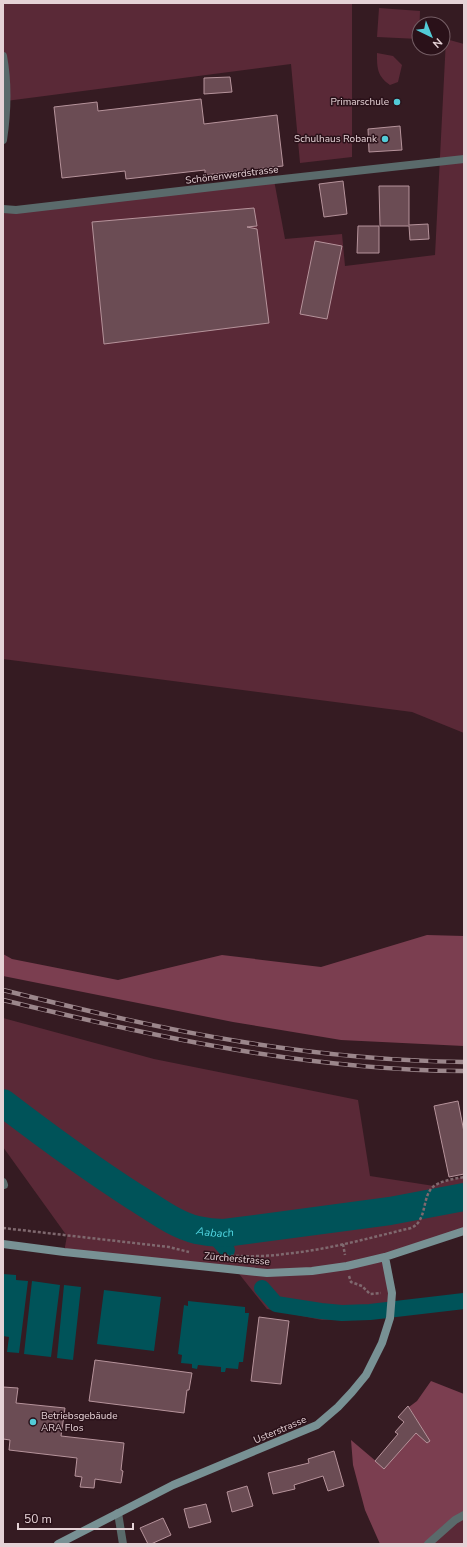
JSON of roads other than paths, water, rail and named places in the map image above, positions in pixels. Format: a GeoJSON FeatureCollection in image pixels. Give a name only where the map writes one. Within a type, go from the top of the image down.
{"type":"FeatureCollection","features":[{"type":"Feature","properties":{"kind":"main road","name":"Zürcherstrasse"},"geometry":{"type":"LineString","coordinates":[[3,1244],[266,1273],[347,1266],[385,1257],[464,1231]]}},
{"type":"Feature","properties":{"kind":"main road","name":"Usterstrasse"},"geometry":{"type":"LineString","coordinates":[[58,1544],[173,1485],[317,1425],[338,1407],[366,1375],[382,1343],[390,1318],[392,1301],[385,1257]]}},
{"type":"Feature","properties":{"kind":"street"},"geometry":{"type":"LineString","coordinates":[[3,56],[5,66],[6,101],[3,140]]}},
{"type":"Feature","properties":{"kind":"street","name":"Schönenwerdstrasse"},"geometry":{"type":"LineString","coordinates":[[3,209],[16,210],[464,159]]}},
{"type":"Feature","properties":{"kind":"street"},"geometry":{"type":"LineString","coordinates":[[118,1513],[123,1544]]}},
{"type":"Feature","properties":{"kind":"street"},"geometry":{"type":"LineString","coordinates":[[428,1544],[455,1520],[464,1515]]}},
{"type":"Feature","properties":{"kind":"water"},"geometry":{"type":"Polygon","coordinates":[[[3,1274],[16,1275],[16,1280],[28,1281],[19,1353],[7,1352],[9,1337],[3,1336],[3,1274]]]}},
{"type":"Feature","properties":{"kind":"water"},"geometry":{"type":"Polygon","coordinates":[[[32,1281],[60,1285],[51,1357],[24,1354],[32,1281]]]}},
{"type":"Feature","properties":{"kind":"water"},"geometry":{"type":"Polygon","coordinates":[[[64,1285],[81,1287],[73,1360],[57,1358],[64,1285]]]}},
{"type":"Feature","properties":{"kind":"water"},"geometry":{"type":"Polygon","coordinates":[[[104,1290],[161,1297],[154,1351],[97,1344],[104,1290]]]}},
{"type":"Feature","properties":{"kind":"water"},"geometry":{"type":"Polygon","coordinates":[[[188,1301],[245,1307],[245,1313],[249,1313],[243,1362],[239,1362],[238,1369],[226,1368],[225,1372],[221,1372],[221,1367],[198,1365],[197,1369],[192,1368],[192,1364],[181,1363],[182,1355],[178,1354],[184,1305],[188,1306],[188,1301]]]}},
{"type":"Feature","properties":{"kind":"waterway","name":"Aabach"},"geometry":{"type":"LineString","coordinates":[[3,1103],[35,1128],[101,1175],[173,1221],[200,1231],[224,1233],[390,1211],[464,1197]]}},
{"type":"Feature","properties":{"kind":"waterway"},"geometry":{"type":"LineString","coordinates":[[212,1233],[227,1250]]}},
{"type":"Feature","properties":{"kind":"waterway"},"geometry":{"type":"LineString","coordinates":[[262,1288],[276,1304],[342,1313],[370,1312],[464,1301]]}},
{"type":"Feature","properties":{"kind":"railway"},"geometry":{"type":"LineString","coordinates":[[3,990],[123,1019],[243,1042],[353,1056],[464,1062]]}},
{"type":"Feature","properties":{"kind":"railway"},"geometry":{"type":"LineString","coordinates":[[3,1000],[117,1027],[232,1049],[289,1058],[347,1065],[464,1071]]}},
{"type":"Feature","properties":{"kind":"place","name":"Primarschule"},"geometry":{"type":"Point","coordinates":[397,102]}},
{"type":"Feature","properties":{"kind":"place","name":"Schulhaus Robank"},"geometry":{"type":"Point","coordinates":[385,139]}},
{"type":"Feature","properties":{"kind":"place","name":"Betriebsgebäude ARA Flos"},"geometry":{"type":"Point","coordinates":[33,1422]}}]}
